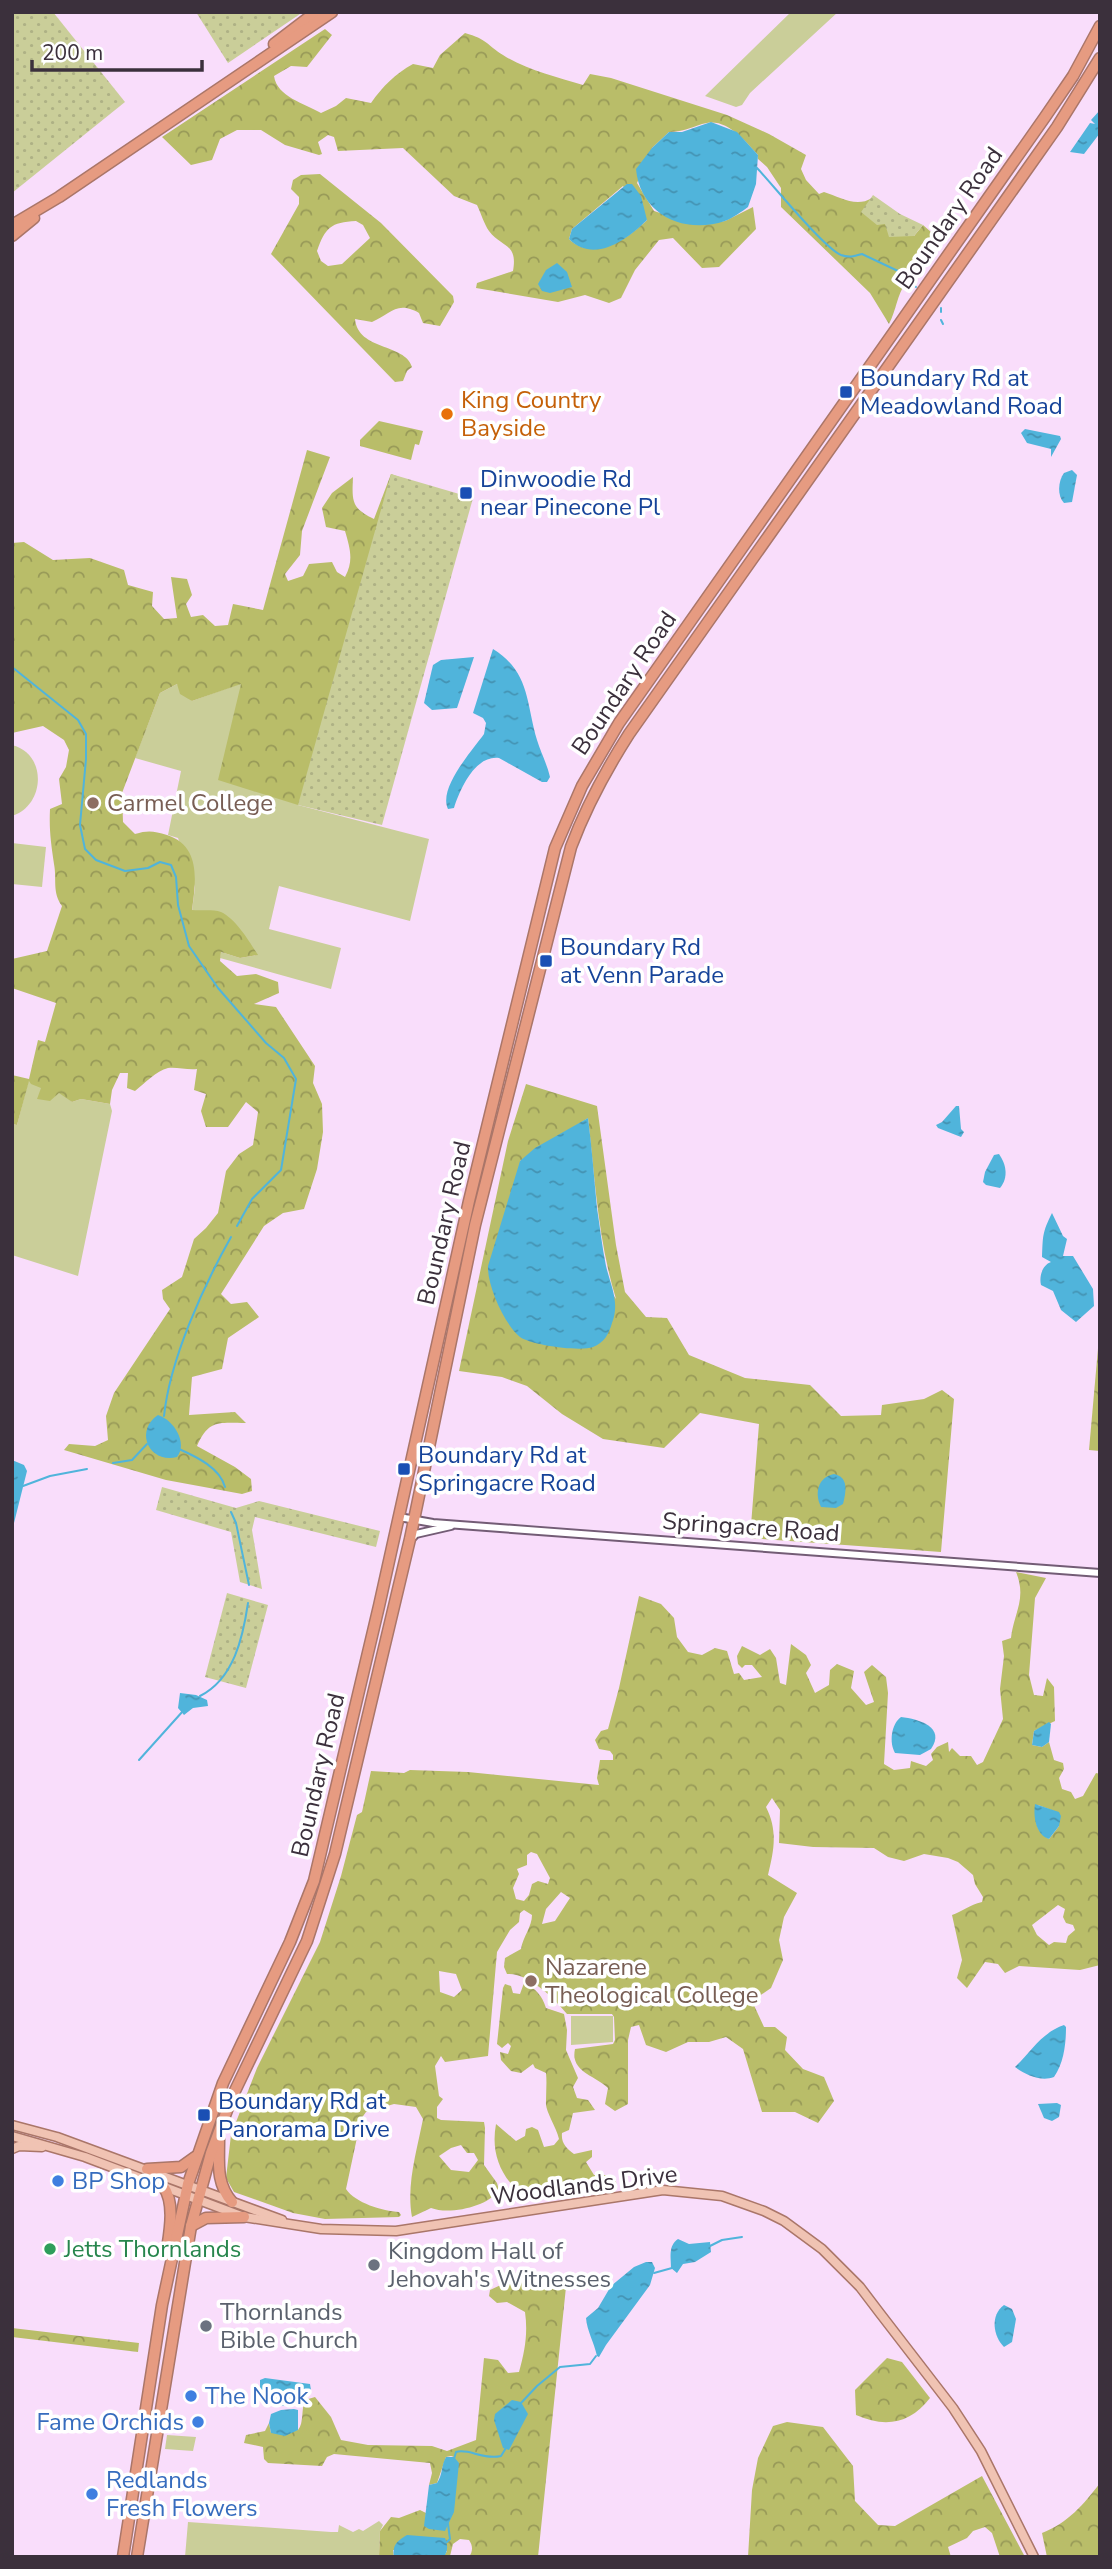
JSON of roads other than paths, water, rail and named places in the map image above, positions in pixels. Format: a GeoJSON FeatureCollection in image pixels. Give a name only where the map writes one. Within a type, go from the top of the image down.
{"type":"FeatureCollection","features":[{"type":"Feature","properties":{"kind":"highway"},"geometry":{"type":"LineString","coordinates":[[245,69],[316,12]]}},
{"type":"Feature","properties":{"kind":"highway"},"geometry":{"type":"LineString","coordinates":[[12,225],[59,197],[332,12]]}},
{"type":"Feature","properties":{"kind":"highway","name":"Boundary Road"},"geometry":{"type":"LineString","coordinates":[[123,2557],[162,2305],[187,2189],[223,2083],[301,1916],[325,1841],[488,1121],[555,848],[571,809],[598,757],[620,723],[1045,117],[1073,76],[1100,26]]}},
{"type":"Feature","properties":{"kind":"highway","name":"Boundary Road"},"geometry":{"type":"LineString","coordinates":[[137,2557],[191,2226],[232,2097],[293,1972],[314,1922],[335,1854],[410,1539],[475,1225],[570,847],[597,786],[629,734],[1057,127],[1100,58]]}},
{"type":"Feature","properties":{"kind":"highway"},"geometry":{"type":"LineString","coordinates":[[12,236],[59,197]]}},
{"type":"Feature","properties":{"kind":"highway"},"geometry":{"type":"LineString","coordinates":[[301,1916],[314,1922]]}},
{"type":"Feature","properties":{"kind":"highway"},"geometry":{"type":"LineString","coordinates":[[220,2129],[219,2179],[232,2202]]}},
{"type":"Feature","properties":{"kind":"highway"},"geometry":{"type":"LineString","coordinates":[[147,2169],[181,2167],[196,2156]]}},
{"type":"Feature","properties":{"kind":"highway"},"geometry":{"type":"LineString","coordinates":[[162,2305],[160,2287],[170,2217],[169,2196],[163,2186]]}},
{"type":"Feature","properties":{"kind":"highway"},"geometry":{"type":"LineString","coordinates":[[191,2226],[205,2218],[244,2217]]}},
{"type":"Feature","properties":{"kind":"highway"},"geometry":{"type":"LineString","coordinates":[[153,2370],[167,2371]]}},
{"type":"Feature","properties":{"kind":"main road"},"geometry":{"type":"LineString","coordinates":[[12,2125],[57,2137],[147,2169],[200,2194]]}},
{"type":"Feature","properties":{"kind":"main road"},"geometry":{"type":"LineString","coordinates":[[12,2136],[52,2146],[163,2186],[187,2189]]}},
{"type":"Feature","properties":{"kind":"main road"},"geometry":{"type":"LineString","coordinates":[[12,2149],[19,2146],[52,2146]]}},
{"type":"Feature","properties":{"kind":"main road","name":"Woodlands Drive"},"geometry":{"type":"LineString","coordinates":[[200,2194],[244,2217],[334,2229],[396,2231],[663,2190],[722,2196],[764,2211],[784,2221],[822,2249],[860,2287],[953,2408],[981,2451],[1034,2557]]}},
{"type":"Feature","properties":{"kind":"main road","name":"Woodlands Drive"},"geometry":{"type":"LineString","coordinates":[[200,2194],[298,2225]]}},
{"type":"Feature","properties":{"kind":"street","name":"Springacre Road"},"geometry":{"type":"LineString","coordinates":[[399,1517],[460,1524],[1100,1573]]}},
{"type":"Feature","properties":{"kind":"street"},"geometry":{"type":"LineString","coordinates":[[410,1539],[416,1534],[460,1524]]}},
{"type":"Feature","properties":{"kind":"water"},"geometry":{"type":"Polygon","coordinates":[[[1100,110],[1100,133],[1084,154],[1070,152],[1090,123],[1095,124],[1091,120],[1100,110]]]}},
{"type":"Feature","properties":{"kind":"water"},"geometry":{"type":"Polygon","coordinates":[[[711,122],[737,132],[758,155],[756,184],[748,207],[731,218],[709,225],[679,223],[655,209],[646,198],[639,185],[636,169],[669,132],[682,132],[711,122]]]}},
{"type":"Feature","properties":{"kind":"water"},"geometry":{"type":"Polygon","coordinates":[[[627,184],[632,184],[641,196],[647,220],[630,235],[599,249],[579,246],[569,239],[572,229],[627,184]]]}},
{"type":"Feature","properties":{"kind":"water"},"geometry":{"type":"Polygon","coordinates":[[[557,263],[567,272],[572,287],[550,293],[542,291],[538,284],[546,270],[557,263]]]}},
{"type":"Feature","properties":{"kind":"water"},"geometry":{"type":"Polygon","coordinates":[[[1025,429],[1060,436],[1061,439],[1051,457],[1051,449],[1027,443],[1021,433],[1025,429]]]}},
{"type":"Feature","properties":{"kind":"water"},"geometry":{"type":"Polygon","coordinates":[[[1072,470],[1077,475],[1072,502],[1064,503],[1059,493],[1060,480],[1064,473],[1072,470]]]}},
{"type":"Feature","properties":{"kind":"water"},"geometry":{"type":"Polygon","coordinates":[[[493,649],[514,668],[525,689],[537,740],[550,777],[547,782],[542,782],[499,758],[490,759],[476,767],[460,792],[454,808],[448,809],[446,800],[452,781],[484,734],[486,723],[483,718],[473,713],[493,649]]]}},
{"type":"Feature","properties":{"kind":"water"},"geometry":{"type":"Polygon","coordinates":[[[474,657],[457,708],[432,710],[424,703],[433,665],[441,660],[474,657]]]}},
{"type":"Feature","properties":{"kind":"water"},"geometry":{"type":"Polygon","coordinates":[[[959,1106],[961,1129],[964,1132],[961,1137],[936,1125],[959,1106]]]}},
{"type":"Feature","properties":{"kind":"water"},"geometry":{"type":"Polygon","coordinates":[[[588,1118],[597,1208],[614,1294],[614,1315],[608,1334],[593,1347],[578,1349],[534,1343],[520,1337],[503,1314],[493,1293],[488,1266],[520,1161],[535,1148],[588,1118]]]}},
{"type":"Feature","properties":{"kind":"water"},"geometry":{"type":"Polygon","coordinates":[[[999,1154],[1006,1171],[1000,1188],[983,1182],[994,1155],[999,1154]]]}},
{"type":"Feature","properties":{"kind":"water"},"geometry":{"type":"Polygon","coordinates":[[[1052,1213],[1067,1239],[1063,1256],[1073,1256],[1093,1289],[1094,1306],[1076,1322],[1061,1310],[1053,1291],[1041,1285],[1042,1272],[1051,1262],[1042,1257],[1046,1225],[1052,1213]]]}},
{"type":"Feature","properties":{"kind":"water"},"geometry":{"type":"Polygon","coordinates":[[[158,1415],[169,1422],[178,1433],[181,1445],[177,1457],[159,1456],[148,1445],[147,1429],[158,1415]]]}},
{"type":"Feature","properties":{"kind":"water"},"geometry":{"type":"Polygon","coordinates":[[[12,1460],[24,1465],[27,1471],[12,1531],[12,1460]]]}},
{"type":"Feature","properties":{"kind":"water"},"geometry":{"type":"Polygon","coordinates":[[[834,1474],[844,1482],[843,1504],[836,1508],[821,1507],[819,1486],[824,1478],[834,1474]]]}},
{"type":"Feature","properties":{"kind":"water"},"geometry":{"type":"Polygon","coordinates":[[[180,1693],[207,1700],[208,1706],[193,1708],[184,1715],[178,1708],[180,1693]]]}},
{"type":"Feature","properties":{"kind":"water"},"geometry":{"type":"Polygon","coordinates":[[[901,1717],[922,1722],[933,1730],[935,1741],[931,1749],[920,1755],[895,1753],[892,1734],[901,1717]]]}},
{"type":"Feature","properties":{"kind":"water"},"geometry":{"type":"Polygon","coordinates":[[[1049,1722],[1049,1742],[1042,1747],[1032,1745],[1034,1731],[1049,1722]]]}},
{"type":"Feature","properties":{"kind":"water"},"geometry":{"type":"Polygon","coordinates":[[[1035,1804],[1059,1812],[1061,1816],[1059,1826],[1049,1839],[1041,1834],[1036,1825],[1035,1804]]]}},
{"type":"Feature","properties":{"kind":"water"},"geometry":{"type":"Polygon","coordinates":[[[1064,2025],[1064,2053],[1054,2077],[1034,2077],[1015,2067],[1043,2038],[1064,2025]]]}},
{"type":"Feature","properties":{"kind":"water"},"geometry":{"type":"Polygon","coordinates":[[[1038,2104],[1061,2105],[1059,2117],[1052,2121],[1044,2118],[1038,2104]]]}},
{"type":"Feature","properties":{"kind":"water"},"geometry":{"type":"Polygon","coordinates":[[[678,2239],[689,2244],[710,2242],[711,2252],[695,2262],[683,2264],[677,2273],[671,2268],[671,2248],[678,2239]]]}},
{"type":"Feature","properties":{"kind":"water"},"geometry":{"type":"Polygon","coordinates":[[[652,2262],[655,2268],[650,2285],[599,2357],[597,2356],[586,2318],[598,2308],[611,2286],[634,2267],[652,2262]]]}},
{"type":"Feature","properties":{"kind":"water"},"geometry":{"type":"Polygon","coordinates":[[[1004,2305],[1012,2309],[1016,2319],[1012,2342],[1004,2347],[995,2332],[995,2320],[1004,2305]]]}},
{"type":"Feature","properties":{"kind":"water"},"geometry":{"type":"Polygon","coordinates":[[[265,2378],[310,2384],[311,2390],[293,2403],[273,2405],[260,2399],[260,2380],[265,2378]]]}},
{"type":"Feature","properties":{"kind":"water"},"geometry":{"type":"Polygon","coordinates":[[[512,2400],[521,2402],[528,2414],[509,2450],[503,2448],[494,2420],[495,2414],[512,2400]]]}},
{"type":"Feature","properties":{"kind":"water"},"geometry":{"type":"Polygon","coordinates":[[[298,2410],[298,2430],[285,2436],[271,2433],[271,2414],[298,2410]]]}},
{"type":"Feature","properties":{"kind":"water"},"geometry":{"type":"Polygon","coordinates":[[[446,2457],[454,2457],[459,2463],[454,2512],[445,2531],[424,2526],[429,2485],[437,2483],[446,2457]]]}},
{"type":"Feature","properties":{"kind":"water"},"geometry":{"type":"Polygon","coordinates":[[[407,2535],[445,2538],[447,2548],[444,2557],[394,2557],[396,2544],[407,2535]]]}},
{"type":"Feature","properties":{"kind":"waterway"},"geometry":{"type":"LineString","coordinates":[[757,168],[833,250],[847,256],[862,254],[898,271],[908,281]]}},
{"type":"Feature","properties":{"kind":"waterway"},"geometry":{"type":"LineString","coordinates":[[912,284],[916,287]]}},
{"type":"Feature","properties":{"kind":"waterway"},"geometry":{"type":"LineString","coordinates":[[941,320],[943,324]]}},
{"type":"Feature","properties":{"kind":"waterway"},"geometry":{"type":"LineString","coordinates":[[12,667],[78,720],[86,734],[80,825],[85,849],[96,860],[125,871],[148,868],[160,862],[171,865],[176,877],[178,905],[189,946],[218,988],[266,1043],[284,1058],[296,1079],[281,1170],[252,1199],[237,1226]]}},
{"type":"Feature","properties":{"kind":"waterway"},"geometry":{"type":"LineString","coordinates":[[164,1416],[180,1347],[231,1237]]}},
{"type":"Feature","properties":{"kind":"waterway"},"geometry":{"type":"LineString","coordinates":[[113,1463],[132,1460],[147,1444]]}},
{"type":"Feature","properties":{"kind":"waterway"},"geometry":{"type":"LineString","coordinates":[[179,1449],[213,1469],[225,1487]]}},
{"type":"Feature","properties":{"kind":"waterway"},"geometry":{"type":"LineString","coordinates":[[23,1486],[50,1476],[87,1469]]}},
{"type":"Feature","properties":{"kind":"waterway"},"geometry":{"type":"LineString","coordinates":[[231,1512],[236,1523],[249,1585]]}},
{"type":"Feature","properties":{"kind":"waterway"},"geometry":{"type":"LineString","coordinates":[[200,1696],[212,1689],[229,1668],[240,1643],[248,1603]]}},
{"type":"Feature","properties":{"kind":"waterway"},"geometry":{"type":"LineString","coordinates":[[139,1760],[183,1711]]}},
{"type":"Feature","properties":{"kind":"waterway"},"geometry":{"type":"LineString","coordinates":[[710,2246],[722,2240],[742,2237]]}},
{"type":"Feature","properties":{"kind":"waterway"},"geometry":{"type":"LineString","coordinates":[[654,2273],[672,2268]]}},
{"type":"Feature","properties":{"kind":"waterway"},"geometry":{"type":"LineString","coordinates":[[521,2403],[560,2367],[590,2364],[596,2356]]}},
{"type":"Feature","properties":{"kind":"waterway"},"geometry":{"type":"LineString","coordinates":[[454,2459],[456,2452],[461,2451],[501,2456],[506,2448]]}},
{"type":"Feature","properties":{"kind":"waterway"},"geometry":{"type":"LineString","coordinates":[[447,2542],[450,2539],[448,2524]]}},
{"type":"Feature","properties":{"kind":"place","name":"Boundary Rd at Meadowland Road"},"geometry":{"type":"Point","coordinates":[846,392]}},
{"type":"Feature","properties":{"kind":"place","name":"King Country Bayside"},"geometry":{"type":"Point","coordinates":[447,414]}},
{"type":"Feature","properties":{"kind":"place","name":"Dinwoodie Rd near Pinecone Pl"},"geometry":{"type":"Point","coordinates":[466,493]}},
{"type":"Feature","properties":{"kind":"place","name":"Carmel College"},"geometry":{"type":"Point","coordinates":[93,803]}},
{"type":"Feature","properties":{"kind":"place","name":"Boundary Rd at Venn Parade"},"geometry":{"type":"Point","coordinates":[546,961]}},
{"type":"Feature","properties":{"kind":"place","name":"Boundary Rd at Springacre Road"},"geometry":{"type":"Point","coordinates":[404,1469]}},
{"type":"Feature","properties":{"kind":"place","name":"Nazarene Theological College"},"geometry":{"type":"Point","coordinates":[531,1981]}},
{"type":"Feature","properties":{"kind":"place","name":"Boundary Rd at Panorama Drive"},"geometry":{"type":"Point","coordinates":[204,2115]}},
{"type":"Feature","properties":{"kind":"place","name":"BP Shop"},"geometry":{"type":"Point","coordinates":[58,2181]}},
{"type":"Feature","properties":{"kind":"place","name":"Jetts Thornlands"},"geometry":{"type":"Point","coordinates":[50,2249]}},
{"type":"Feature","properties":{"kind":"place","name":"Kingdom Hall of Jehovah's Witnesses"},"geometry":{"type":"Point","coordinates":[374,2265]}},
{"type":"Feature","properties":{"kind":"place","name":"Thornlands Bible Church"},"geometry":{"type":"Point","coordinates":[206,2326]}},
{"type":"Feature","properties":{"kind":"place","name":"The Nook"},"geometry":{"type":"Point","coordinates":[191,2396]}},
{"type":"Feature","properties":{"kind":"place","name":"Fame Orchids"},"geometry":{"type":"Point","coordinates":[198,2422]}},
{"type":"Feature","properties":{"kind":"place","name":"Redlands Fresh Flowers"},"geometry":{"type":"Point","coordinates":[92,2494]}}]}
